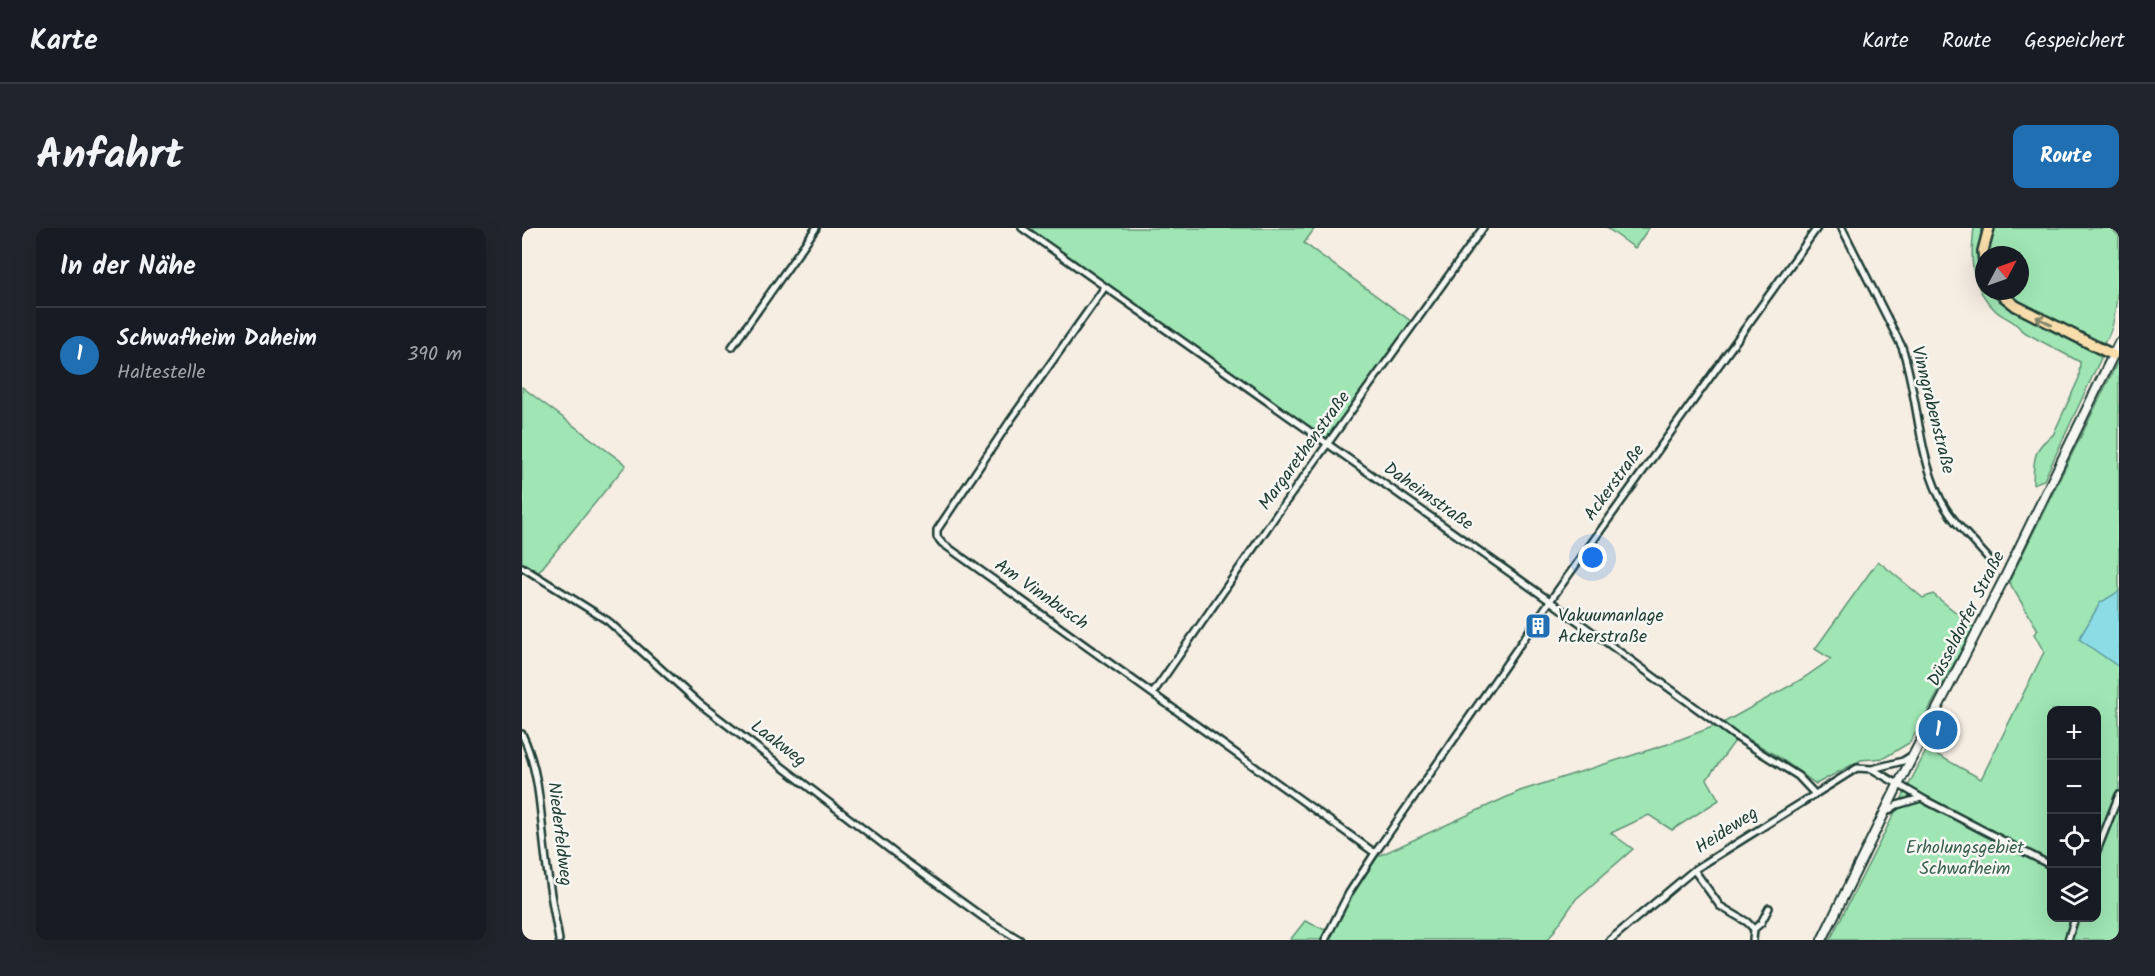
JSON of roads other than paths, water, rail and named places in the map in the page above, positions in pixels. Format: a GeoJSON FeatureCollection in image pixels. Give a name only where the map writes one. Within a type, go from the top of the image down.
{"type":"FeatureCollection","features":[{"type":"Feature","properties":{"kind":"highway"},"geometry":{"type":"LineString","coordinates":[[1984,246],[1989,228]]}},
{"type":"Feature","properties":{"kind":"highway"},"geometry":{"type":"LineString","coordinates":[[2008,300],[2113,355]]}},
{"type":"Feature","properties":{"kind":"main road","name":"Düsseldorfer Straße"},"geometry":{"type":"LineString","coordinates":[[1822,940],[1899,783],[1999,590],[2119,343]]}},
{"type":"Feature","properties":{"kind":"street"},"geometry":{"type":"LineString","coordinates":[[732,346],[816,228]]}},
{"type":"Feature","properties":{"kind":"street","name":"Daheimstraße"},"geometry":{"type":"LineString","coordinates":[[1022,228],[1550,601],[1736,736],[1798,776],[1814,794]]}},
{"type":"Feature","properties":{"kind":"street","name":"Margarethenstraße"},"geometry":{"type":"LineString","coordinates":[[1153,693],[1277,514],[1483,228]]}},
{"type":"Feature","properties":{"kind":"street","name":"Ackerstraße"},"geometry":{"type":"LineString","coordinates":[[1325,940],[1349,894],[1375,853],[1550,601],[1817,228]]}},
{"type":"Feature","properties":{"kind":"street","name":"Vinngrabenstraße"},"geometry":{"type":"LineString","coordinates":[[1842,228],[1902,347],[1909,367],[1920,435],[1938,495],[1950,515],[1988,558]]}},
{"type":"Feature","properties":{"kind":"street","name":"Am Vinnbusch"},"geometry":{"type":"LineString","coordinates":[[1105,287],[1006,427],[937,530],[937,537],[942,543],[1375,853]]}},
{"type":"Feature","properties":{"kind":"street","name":"Laakweg"},"geometry":{"type":"LineString","coordinates":[[522,567],[608,621],[700,704],[905,861],[984,918],[1020,940]]}},
{"type":"Feature","properties":{"kind":"street","name":"Niederfeldweg"},"geometry":{"type":"LineString","coordinates":[[522,734],[530,751],[539,784],[545,854],[559,940]]}},
{"type":"Feature","properties":{"kind":"street","name":"Heideweg"},"geometry":{"type":"LineString","coordinates":[[1610,940],[1694,870],[1814,794],[1857,768],[1872,769],[1903,760],[1915,753]]}},
{"type":"Feature","properties":{"kind":"street"},"geometry":{"type":"LineString","coordinates":[[1872,769],[1921,798],[2047,863]]}},
{"type":"Feature","properties":{"kind":"street"},"geometry":{"type":"LineString","coordinates":[[2101,842],[2119,795]]}},
{"type":"Feature","properties":{"kind":"street"},"geometry":{"type":"LineString","coordinates":[[1886,813],[1896,805],[1921,798]]}},
{"type":"Feature","properties":{"kind":"street"},"geometry":{"type":"LineString","coordinates":[[1694,870],[1720,906],[1747,922],[1754,929]]}},
{"type":"Feature","properties":{"kind":"street"},"geometry":{"type":"LineString","coordinates":[[1753,940],[1754,929],[1761,923],[1769,908]]}},
{"type":"Feature","properties":{"kind":"street"},"geometry":{"type":"LineString","coordinates":[[2068,940],[2074,922]]}},
{"type":"Feature","properties":{"kind":"water"},"geometry":{"type":"Polygon","coordinates":[[[2119,591],[2119,667],[2079,639],[2100,603],[2119,591]]]}},
{"type":"Feature","properties":{"kind":"place","name":"Vakuumanlage Ackerstraße"},"geometry":{"type":"Point","coordinates":[1538,626]}},
{"type":"Feature","properties":{"kind":"place","name":"Schwafheim Daheim"},"geometry":{"type":"Point","coordinates":[1938,730]}},
{"type":"Feature","properties":{"kind":"park label","name":"Erholungsgebiet Schwafheim"},"geometry":{"type":"Point","coordinates":[1965,858]}}]}
